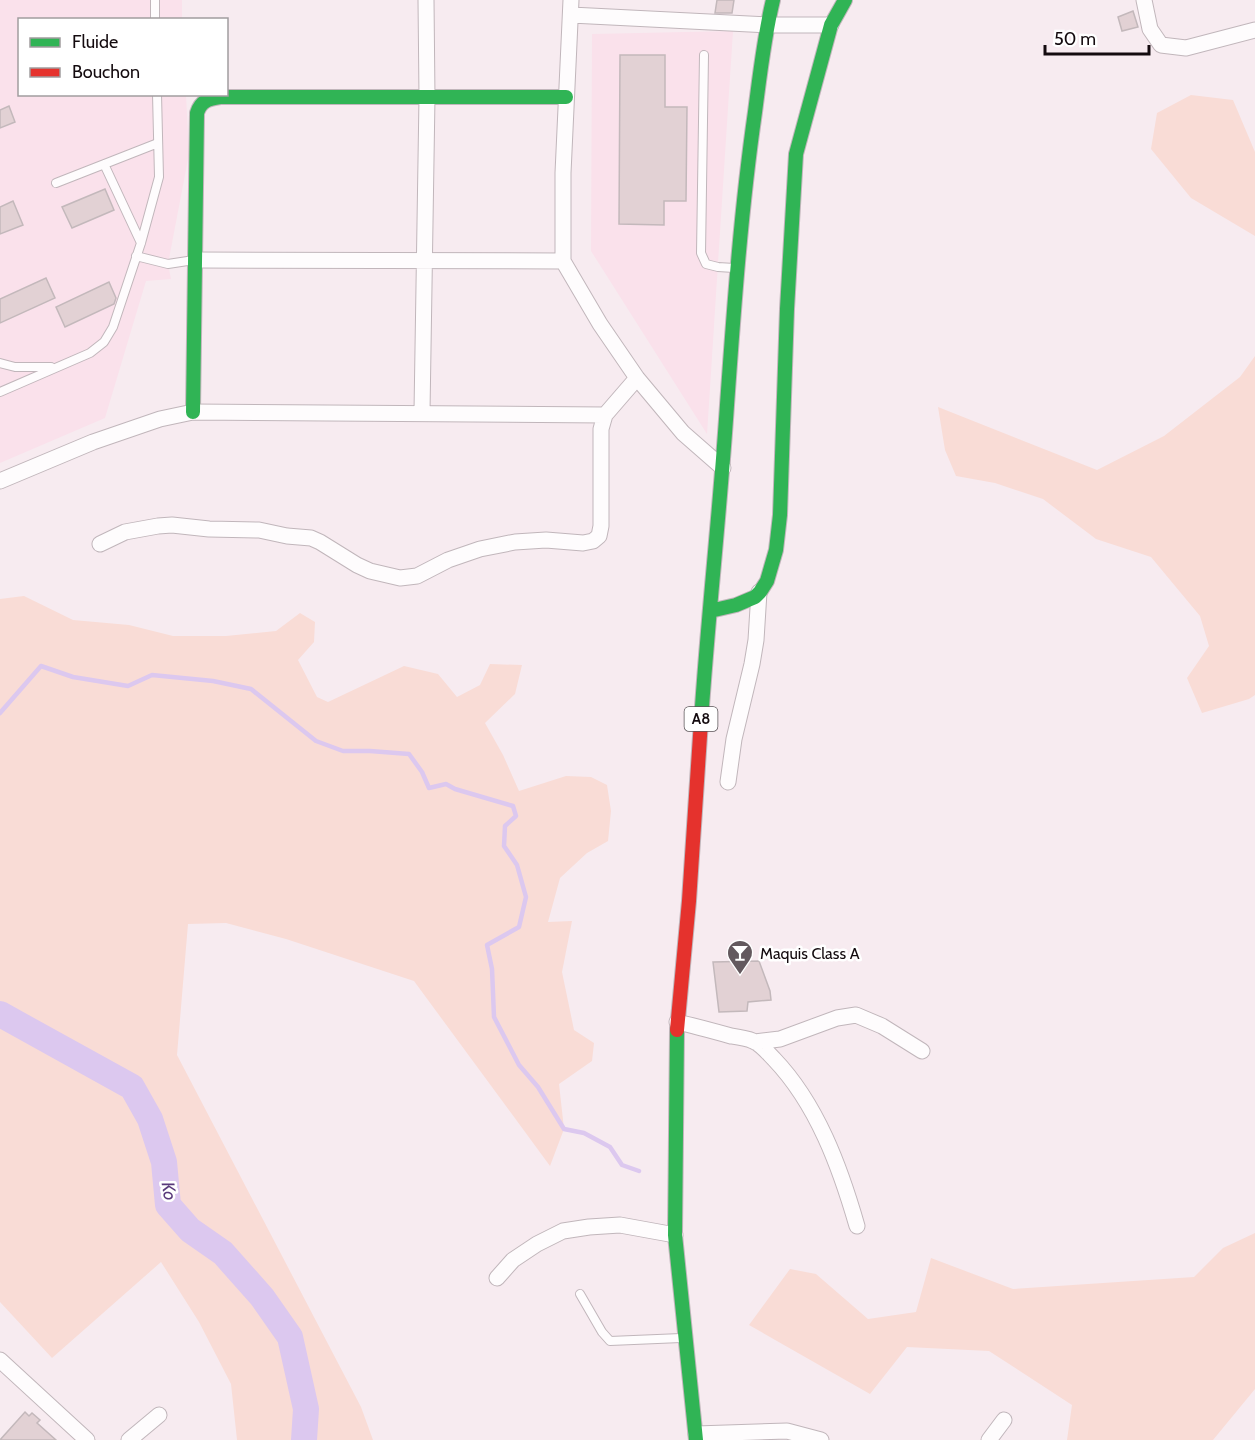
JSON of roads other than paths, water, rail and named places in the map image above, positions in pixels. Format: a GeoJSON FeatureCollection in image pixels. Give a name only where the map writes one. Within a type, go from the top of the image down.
{"type":"FeatureCollection","features":[{"type":"Feature","properties":{"kind":"main road","name":"A8"},"geometry":{"type":"LineString","coordinates":[[696,1437],[675,1235],[678,1022],[737,268],[749,154],[767,25],[773,0]]}},
{"type":"Feature","properties":{"kind":"main road"},"geometry":{"type":"LineString","coordinates":[[710,610],[747,602],[759,592],[776,555],[785,421],[793,172],[831,25],[845,0]]}},
{"type":"Feature","properties":{"kind":"main road"},"geometry":{"type":"LineString","coordinates":[[193,411],[197,113],[199,106],[205,100],[221,97],[566,97]]}},
{"type":"Feature","properties":{"kind":"street"},"geometry":{"type":"LineString","coordinates":[[422,412],[427,97],[426,0]]}},
{"type":"Feature","properties":{"kind":"street"},"geometry":{"type":"LineString","coordinates":[[1144,0],[1150,29],[1161,45],[1186,48],[1255,30]]}},
{"type":"Feature","properties":{"kind":"street"},"geometry":{"type":"LineString","coordinates":[[723,468],[682,433],[637,378],[600,324],[563,261],[563,173],[571,7],[767,25],[831,25]]}},
{"type":"Feature","properties":{"kind":"street"},"geometry":{"type":"LineString","coordinates":[[196,260],[563,261]]}},
{"type":"Feature","properties":{"kind":"street"},"geometry":{"type":"LineString","coordinates":[[99,544],[125,532],[158,526],[268,531],[287,536],[311,538],[370,571],[400,578],[417,576],[448,560],[480,549],[515,542],[546,540],[583,543],[593,541],[599,536],[601,526],[601,429],[605,415],[637,378]]}},
{"type":"Feature","properties":{"kind":"street"},"geometry":{"type":"LineString","coordinates":[[0,481],[93,442],[160,418],[193,411],[605,415]]}},
{"type":"Feature","properties":{"kind":"street"},"geometry":{"type":"LineString","coordinates":[[729,782],[734,739],[756,640],[759,592]]}},
{"type":"Feature","properties":{"kind":"street"},"geometry":{"type":"LineString","coordinates":[[678,1022],[755,1042],[780,1039],[837,1017],[856,1015],[882,1026],[922,1051]]}},
{"type":"Feature","properties":{"kind":"street"},"geometry":{"type":"LineString","coordinates":[[755,1042],[768,1052],[782,1068],[810,1108],[837,1165],[857,1226]]}},
{"type":"Feature","properties":{"kind":"street"},"geometry":{"type":"LineString","coordinates":[[497,1278],[513,1260],[563,1231],[620,1225],[675,1235]]}},
{"type":"Feature","properties":{"kind":"street"},"geometry":{"type":"LineString","coordinates":[[0,1360],[87,1440]]}},
{"type":"Feature","properties":{"kind":"street"},"geometry":{"type":"LineString","coordinates":[[129,1440],[159,1415]]}},
{"type":"Feature","properties":{"kind":"street"},"geometry":{"type":"LineString","coordinates":[[989,1440],[1004,1420]]}},
{"type":"Feature","properties":{"kind":"street"},"geometry":{"type":"LineString","coordinates":[[696,1437],[787,1431],[821,1440]]}},
{"type":"Feature","properties":{"kind":"lane"},"geometry":{"type":"LineString","coordinates":[[155,0],[155,18]]}},
{"type":"Feature","properties":{"kind":"lane"},"geometry":{"type":"LineString","coordinates":[[704,55],[701,253],[706,264],[737,268]]}},
{"type":"Feature","properties":{"kind":"lane"},"geometry":{"type":"LineString","coordinates":[[0,392],[90,353],[104,342],[112,327],[152,208],[159,177],[157,96]]}},
{"type":"Feature","properties":{"kind":"lane"},"geometry":{"type":"LineString","coordinates":[[56,183],[158,143]]}},
{"type":"Feature","properties":{"kind":"lane"},"geometry":{"type":"LineString","coordinates":[[104,164],[141,243]]}},
{"type":"Feature","properties":{"kind":"lane"},"geometry":{"type":"LineString","coordinates":[[136,256],[168,264],[196,260]]}},
{"type":"Feature","properties":{"kind":"lane"},"geometry":{"type":"LineString","coordinates":[[0,363],[15,367],[55,367]]}},
{"type":"Feature","properties":{"kind":"lane"},"geometry":{"type":"LineString","coordinates":[[580,1294],[602,1332],[610,1341],[686,1337]]}},
{"type":"Feature","properties":{"kind":"waterway"},"geometry":{"type":"LineString","coordinates":[[0,713],[41,666],[73,677],[128,686],[152,675],[213,681],[251,689],[316,741],[343,751],[409,754],[422,772],[429,788],[446,784],[455,789],[513,806],[516,816],[505,826],[504,846],[517,865],[526,897],[519,927],[487,945],[492,969],[494,1017],[519,1065],[538,1087],[564,1129],[584,1133],[610,1147],[622,1165],[639,1171]]}},
{"type":"Feature","properties":{"kind":"waterway","name":"Ko"},"geometry":{"type":"LineString","coordinates":[[0,1014],[132,1087],[150,1119],[164,1162],[168,1205],[190,1230],[223,1253],[262,1297],[290,1337],[306,1409],[304,1440]]}},
{"type":"Feature","properties":{"kind":"place","name":"Maquis Class A"},"geometry":{"type":"Point","coordinates":[740,976]}}]}
